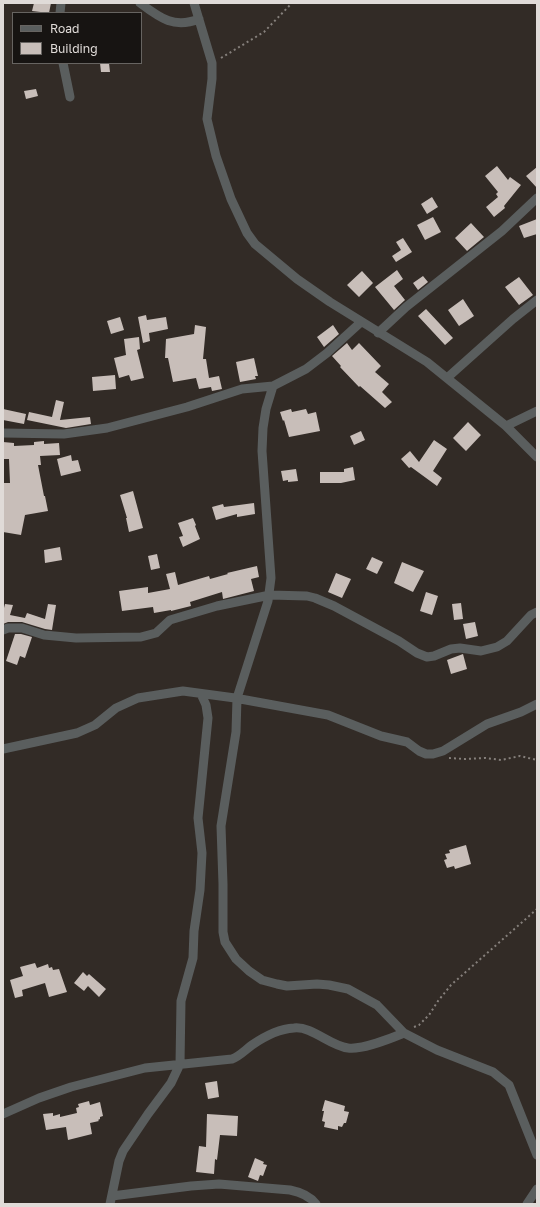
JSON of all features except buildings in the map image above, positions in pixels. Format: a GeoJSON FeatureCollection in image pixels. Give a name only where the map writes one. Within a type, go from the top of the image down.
{"type":"FeatureCollection","features":[{"type":"Feature","properties":{"kind":"street"},"geometry":{"type":"LineString","coordinates":[[140,3],[166,21],[189,23],[200,19]]}},
{"type":"Feature","properties":{"kind":"street"},"geometry":{"type":"LineString","coordinates":[[194,3],[212,63],[212,79],[207,119],[216,156],[231,199],[247,233],[255,244],[297,279],[378,333],[427,362],[506,426],[537,457]]}},
{"type":"Feature","properties":{"kind":"street"},"geometry":{"type":"LineString","coordinates":[[64,64],[70,96]]}},
{"type":"Feature","properties":{"kind":"street"},"geometry":{"type":"LineString","coordinates":[[378,333],[401,310],[502,231],[537,198]]}},
{"type":"Feature","properties":{"kind":"street"},"geometry":{"type":"LineString","coordinates":[[447,378],[513,319],[537,300]]}},
{"type":"Feature","properties":{"kind":"street"},"geometry":{"type":"LineString","coordinates":[[3,433],[64,434],[107,428],[187,408],[242,389],[273,386],[306,369],[327,353],[361,322]]}},
{"type":"Feature","properties":{"kind":"street"},"geometry":{"type":"LineString","coordinates":[[273,386],[266,409],[262,443],[271,565],[270,595],[237,698],[236,732],[221,826],[223,932],[225,942],[236,959],[262,980],[287,986],[317,984],[348,989],[377,1005],[403,1032],[437,1050],[493,1072],[507,1083],[514,1096],[537,1155]]}},
{"type":"Feature","properties":{"kind":"street"},"geometry":{"type":"LineString","coordinates":[[506,426],[537,411]]}},
{"type":"Feature","properties":{"kind":"street"},"geometry":{"type":"LineString","coordinates":[[3,630],[8,628],[22,628],[44,635],[76,638],[141,637],[156,633],[170,620],[217,606],[270,595],[307,596],[320,599],[334,606],[427,658],[451,649],[460,648],[481,651],[497,647],[507,641],[531,615],[537,612]]}},
{"type":"Feature","properties":{"kind":"street"},"geometry":{"type":"LineString","coordinates":[[3,750],[77,733],[95,724],[116,708],[138,698],[183,691],[237,698],[328,715],[381,736],[407,742],[423,753],[433,754],[450,748],[487,724],[521,712],[537,704]]}},
{"type":"Feature","properties":{"kind":"street"},"geometry":{"type":"LineString","coordinates":[[201,694],[206,704],[208,718],[198,818],[202,860],[193,958],[181,1001],[180,1064],[171,1083],[122,1151],[118,1161],[111,1200],[191,1186],[219,1184],[300,1192],[316,1204]]}},
{"type":"Feature","properties":{"kind":"street"},"geometry":{"type":"LineString","coordinates":[[4,1112],[39,1098],[145,1068],[232,1059],[267,1036],[280,1030],[294,1028],[305,1030],[334,1044],[348,1048],[367,1045],[403,1032]]}},
{"type":"Feature","properties":{"kind":"street"},"geometry":{"type":"LineString","coordinates":[[527,1204],[537,1189]]}},
{"type":"Feature","properties":{"kind":"path"},"geometry":{"type":"LineString","coordinates":[[212,63],[264,32],[292,3]]}},
{"type":"Feature","properties":{"kind":"path"},"geometry":{"type":"LineString","coordinates":[[433,754],[454,758],[485,758],[504,760],[520,756],[537,760]]}},
{"type":"Feature","properties":{"kind":"path"},"geometry":{"type":"LineString","coordinates":[[403,1032],[422,1023],[451,985],[537,908]]}}]}
